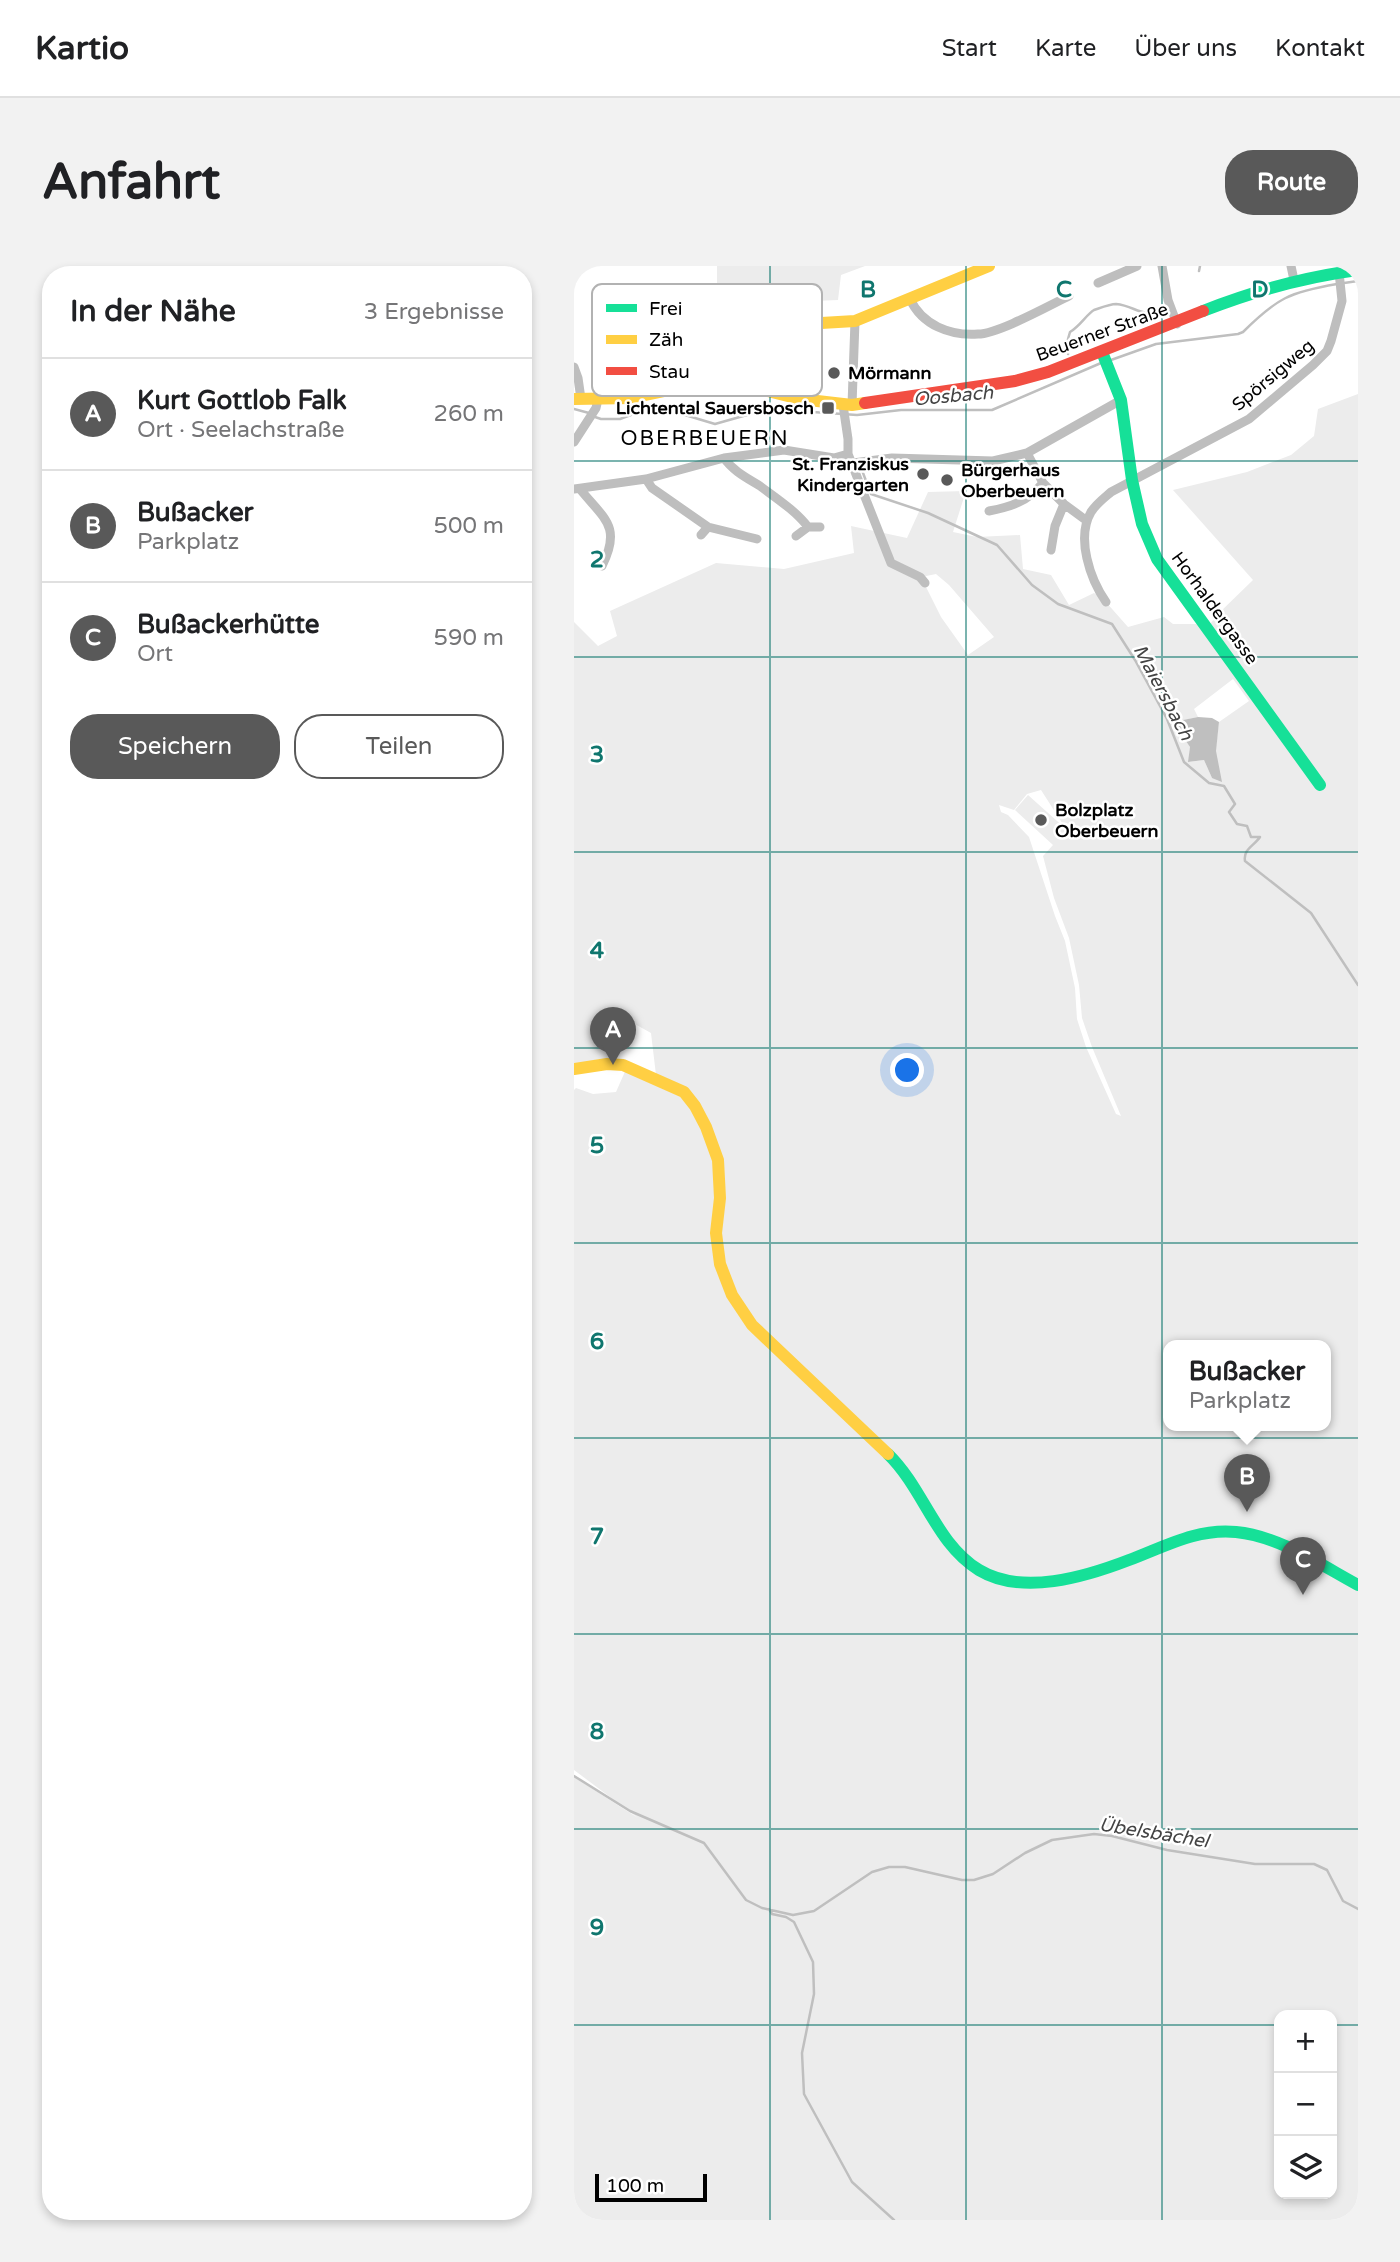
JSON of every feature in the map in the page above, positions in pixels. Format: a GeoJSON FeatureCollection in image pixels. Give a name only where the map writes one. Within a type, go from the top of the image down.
{"type":"FeatureCollection","features":[{"type":"Feature","properties":{"kind":"street"},"geometry":{"type":"LineString","coordinates":[[822,323],[855,321],[989,266]]}},
{"type":"Feature","properties":{"kind":"street"},"geometry":{"type":"LineString","coordinates":[[1098,283],[1137,266]]}},
{"type":"Feature","properties":{"kind":"street"},"geometry":{"type":"LineString","coordinates":[[1162,266],[1168,300],[1177,324]]}},
{"type":"Feature","properties":{"kind":"street"},"geometry":{"type":"LineString","coordinates":[[1291,266],[1294,280]]}},
{"type":"Feature","properties":{"kind":"street","name":"Beuerner Straße"},"geometry":{"type":"LineString","coordinates":[[788,396],[846,410],[1015,381],[1104,357],[1249,293],[1294,280],[1358,270]]}},
{"type":"Feature","properties":{"kind":"street","name":"Spörsigweg"},"geometry":{"type":"LineString","coordinates":[[1087,521],[1093,509],[1111,492],[1249,419],[1313,365],[1327,351],[1331,341],[1342,301],[1339,274]]}},
{"type":"Feature","properties":{"kind":"street"},"geometry":{"type":"LineString","coordinates":[[910,299],[916,312],[938,329],[980,335],[1069,296]]}},
{"type":"Feature","properties":{"kind":"street"},"geometry":{"type":"LineString","coordinates":[[855,321],[846,410],[850,459],[891,563],[920,577],[925,583]]}},
{"type":"Feature","properties":{"kind":"street","name":"Horhaldergasse"},"geometry":{"type":"LineString","coordinates":[[1104,357],[1121,400],[1132,480],[1142,524],[1157,559],[1320,785]]}},
{"type":"Feature","properties":{"kind":"street"},"geometry":{"type":"LineString","coordinates":[[574,367],[578,378],[577,399]]}},
{"type":"Feature","properties":{"kind":"street","name":"Beuerner Straße"},"geometry":{"type":"LineString","coordinates":[[577,399],[597,404],[641,396]]}},
{"type":"Feature","properties":{"kind":"street"},"geometry":{"type":"LineString","coordinates":[[577,489],[646,479],[724,458],[784,450],[850,459],[993,461],[1027,453],[1121,400]]}},
{"type":"Feature","properties":{"kind":"street"},"geometry":{"type":"LineString","coordinates":[[574,442],[597,404]]}},
{"type":"Feature","properties":{"kind":"street"},"geometry":{"type":"LineString","coordinates":[[1027,453],[1043,483],[1064,504],[1087,521],[1085,549],[1091,572],[1106,602]]}},
{"type":"Feature","properties":{"kind":"street"},"geometry":{"type":"LineString","coordinates":[[724,458],[730,467],[771,494],[808,527]]}},
{"type":"Feature","properties":{"kind":"street"},"geometry":{"type":"LineString","coordinates":[[646,479],[652,488],[708,527],[758,538]]}},
{"type":"Feature","properties":{"kind":"street"},"geometry":{"type":"LineString","coordinates":[[989,511],[1010,508],[1033,495],[1043,483]]}},
{"type":"Feature","properties":{"kind":"street"},"geometry":{"type":"LineString","coordinates":[[577,489],[609,524],[612,541],[602,566]]}},
{"type":"Feature","properties":{"kind":"street"},"geometry":{"type":"LineString","coordinates":[[1051,550],[1055,526],[1064,504]]}},
{"type":"Feature","properties":{"kind":"street"},"geometry":{"type":"LineString","coordinates":[[701,535],[708,527]]}},
{"type":"Feature","properties":{"kind":"street"},"geometry":{"type":"LineString","coordinates":[[796,536],[808,527],[820,527]]}},
{"type":"Feature","properties":{"kind":"street"},"geometry":{"type":"LineString","coordinates":[[574,1069],[607,1064],[623,1065],[684,1092],[701,1116],[715,1148],[720,1185],[716,1233],[718,1255],[737,1306],[752,1325],[896,1462],[929,1507],[942,1537],[964,1560],[999,1579],[1046,1584],[1127,1561],[1180,1538],[1203,1533],[1239,1532],[1290,1550],[1358,1585]]}},
{"type":"Feature","properties":{"kind":"shaded area"},"geometry":{"type":"Polygon","coordinates":[[[717,266],[865,266],[841,275],[838,300],[822,301],[822,284],[717,284],[717,266]]]}},
{"type":"Feature","properties":{"kind":"shaded area"},"geometry":{"type":"Polygon","coordinates":[[[1358,394],[1358,2220],[574,2220],[574,1777],[638,1818],[574,1770],[574,1090],[576,1088],[593,1094],[616,1092],[627,1067],[656,1075],[651,1033],[633,1023],[614,1028],[616,1056],[607,1064],[574,1069],[574,622],[598,646],[617,636],[610,611],[716,563],[784,569],[854,553],[851,526],[907,538],[928,492],[966,491],[953,532],[977,537],[1020,535],[1023,569],[1051,575],[1069,605],[1094,593],[1105,601],[1128,627],[1164,617],[1173,624],[1196,624],[1207,628],[1253,580],[1173,490],[1247,472],[1291,455],[1314,436],[1318,409],[1358,394]],[[936,574],[921,577],[941,617],[968,655],[994,637],[949,585],[936,574]],[[1233,679],[1194,709],[1198,717],[1174,722],[1190,747],[1189,762],[1204,760],[1212,778],[1219,722],[1249,701],[1233,679]],[[1041,790],[1027,794],[1014,810],[999,805],[1001,812],[1008,815],[1029,837],[1065,941],[1075,988],[1077,1019],[1086,1047],[1116,1114],[1121,1116],[1082,1018],[1079,985],[1069,938],[1054,898],[1043,856],[1053,845],[1015,810],[1028,795],[1066,829],[1041,790]]]}},
{"type":"Feature","properties":{"kind":"shaded area"},"geometry":{"type":"Polygon","coordinates":[[[1198,717],[1212,718],[1219,722],[1216,751],[1222,782],[1212,778],[1204,760],[1188,762],[1190,747],[1173,722],[1198,717]]]}},
{"type":"Feature","properties":{"kind":"waterway"},"geometry":{"type":"LineString","coordinates":[[1199,271],[1200,266]]}},
{"type":"Feature","properties":{"kind":"waterway","name":"Oosbach"},"geometry":{"type":"LineString","coordinates":[[1344,283],[1358,281]]}},
{"type":"Feature","properties":{"kind":"waterway","name":"Oosbach"},"geometry":{"type":"LineString","coordinates":[[1111,360],[1156,344],[1238,334],[1285,298],[1337,284]]}},
{"type":"Feature","properties":{"kind":"waterway"},"geometry":{"type":"LineString","coordinates":[[1068,354],[1066,346],[1070,332],[1094,310],[1116,304],[1149,313],[1164,309]]}},
{"type":"Feature","properties":{"kind":"waterway","name":"Oosbach"},"geometry":{"type":"LineString","coordinates":[[595,417],[620,419],[655,406],[715,424],[768,409],[857,415],[901,410],[992,410],[1101,363]]}},
{"type":"Feature","properties":{"kind":"waterway","name":"Oosbach"},"geometry":{"type":"LineString","coordinates":[[574,409],[589,413]]}},
{"type":"Feature","properties":{"kind":"waterway","name":"Maiersbach"},"geometry":{"type":"LineString","coordinates":[[860,465],[871,494],[928,513],[997,545],[1032,585],[1058,604],[1112,624],[1167,719],[1184,762],[1209,783],[1224,786],[1235,804],[1229,812],[1237,824],[1247,826],[1251,837],[1260,837],[1247,851],[1245,861],[1311,913],[1358,985]]}},
{"type":"Feature","properties":{"kind":"waterway","name":"Übelsbächel"},"geometry":{"type":"LineString","coordinates":[[574,1776],[630,1811],[704,1843],[746,1900],[762,1908],[793,1915],[814,1911],[872,1872],[889,1867],[905,1867],[962,1880],[974,1880],[993,1874],[1025,1853],[1052,1840],[1094,1834],[1167,1850],[1255,1864],[1314,1864],[1327,1870],[1343,1901],[1358,1909]]}},
{"type":"Feature","properties":{"kind":"waterway"},"geometry":{"type":"LineString","coordinates":[[769,1909],[772,1914],[794,1922],[813,1962],[814,1994],[802,2053],[804,2094],[852,2182],[894,2220]]}},
{"type":"Feature","properties":{"kind":"traffic: fast"},"geometry":{"type":"LineString","coordinates":[[1203,311],[1279,286],[1358,270]]}},
{"type":"Feature","properties":{"kind":"traffic: fast"},"geometry":{"type":"LineString","coordinates":[[1102,352],[1121,400],[1132,480],[1142,524],[1157,559],[1320,785]]}},
{"type":"Feature","properties":{"kind":"traffic: fast"},"geometry":{"type":"LineString","coordinates":[[888,1454],[911,1483],[952,1546],[979,1570],[996,1578],[1014,1582],[1054,1581],[1112,1566],[1194,1536],[1236,1532],[1284,1545],[1358,1585]]}},
{"type":"Feature","properties":{"kind":"traffic: slow"},"geometry":{"type":"LineString","coordinates":[[822,323],[855,321],[989,266]]}},
{"type":"Feature","properties":{"kind":"traffic: slow"},"geometry":{"type":"LineString","coordinates":[[574,399],[641,396]]}},
{"type":"Feature","properties":{"kind":"traffic: slow"},"geometry":{"type":"LineString","coordinates":[[788,396],[852,405],[865,403]]}},
{"type":"Feature","properties":{"kind":"traffic: slow"},"geometry":{"type":"LineString","coordinates":[[574,1069],[607,1064],[623,1065],[684,1092],[706,1127],[718,1160],[720,1198],[716,1233],[720,1264],[732,1295],[752,1325],[888,1454]]}},
{"type":"Feature","properties":{"kind":"traffic: jam"},"geometry":{"type":"LineString","coordinates":[[865,403],[1015,381],[1048,372],[1203,311]]}},
{"type":"Feature","properties":{"kind":"place","name":"Mörmann"},"geometry":{"type":"Point","coordinates":[834,373]}},
{"type":"Feature","properties":{"kind":"place","name":"Lichtental Sauersbosch"},"geometry":{"type":"Point","coordinates":[828,408]}},
{"type":"Feature","properties":{"kind":"place","name":"St. Franziskus Kindergarten"},"geometry":{"type":"Point","coordinates":[923,474]}},
{"type":"Feature","properties":{"kind":"place","name":"Bürgerhaus Oberbeuern"},"geometry":{"type":"Point","coordinates":[947,480]}},
{"type":"Feature","properties":{"kind":"place","name":"Bolzplatz Oberbeuern"},"geometry":{"type":"Point","coordinates":[1041,820]}},
{"type":"Feature","properties":{"kind":"place","name":"Kurt Gottlob Falk"},"geometry":{"type":"Point","coordinates":[613,1065]}},
{"type":"Feature","properties":{"kind":"place","name":"Bußacker"},"geometry":{"type":"Point","coordinates":[1247,1512]}},
{"type":"Feature","properties":{"kind":"place","name":"Bußackerhütte"},"geometry":{"type":"Point","coordinates":[1303,1595]}},
{"type":"Feature","properties":{"kind":"district","name":"OBERBEUERN"},"geometry":{"type":"Point","coordinates":[705,438]}}]}
